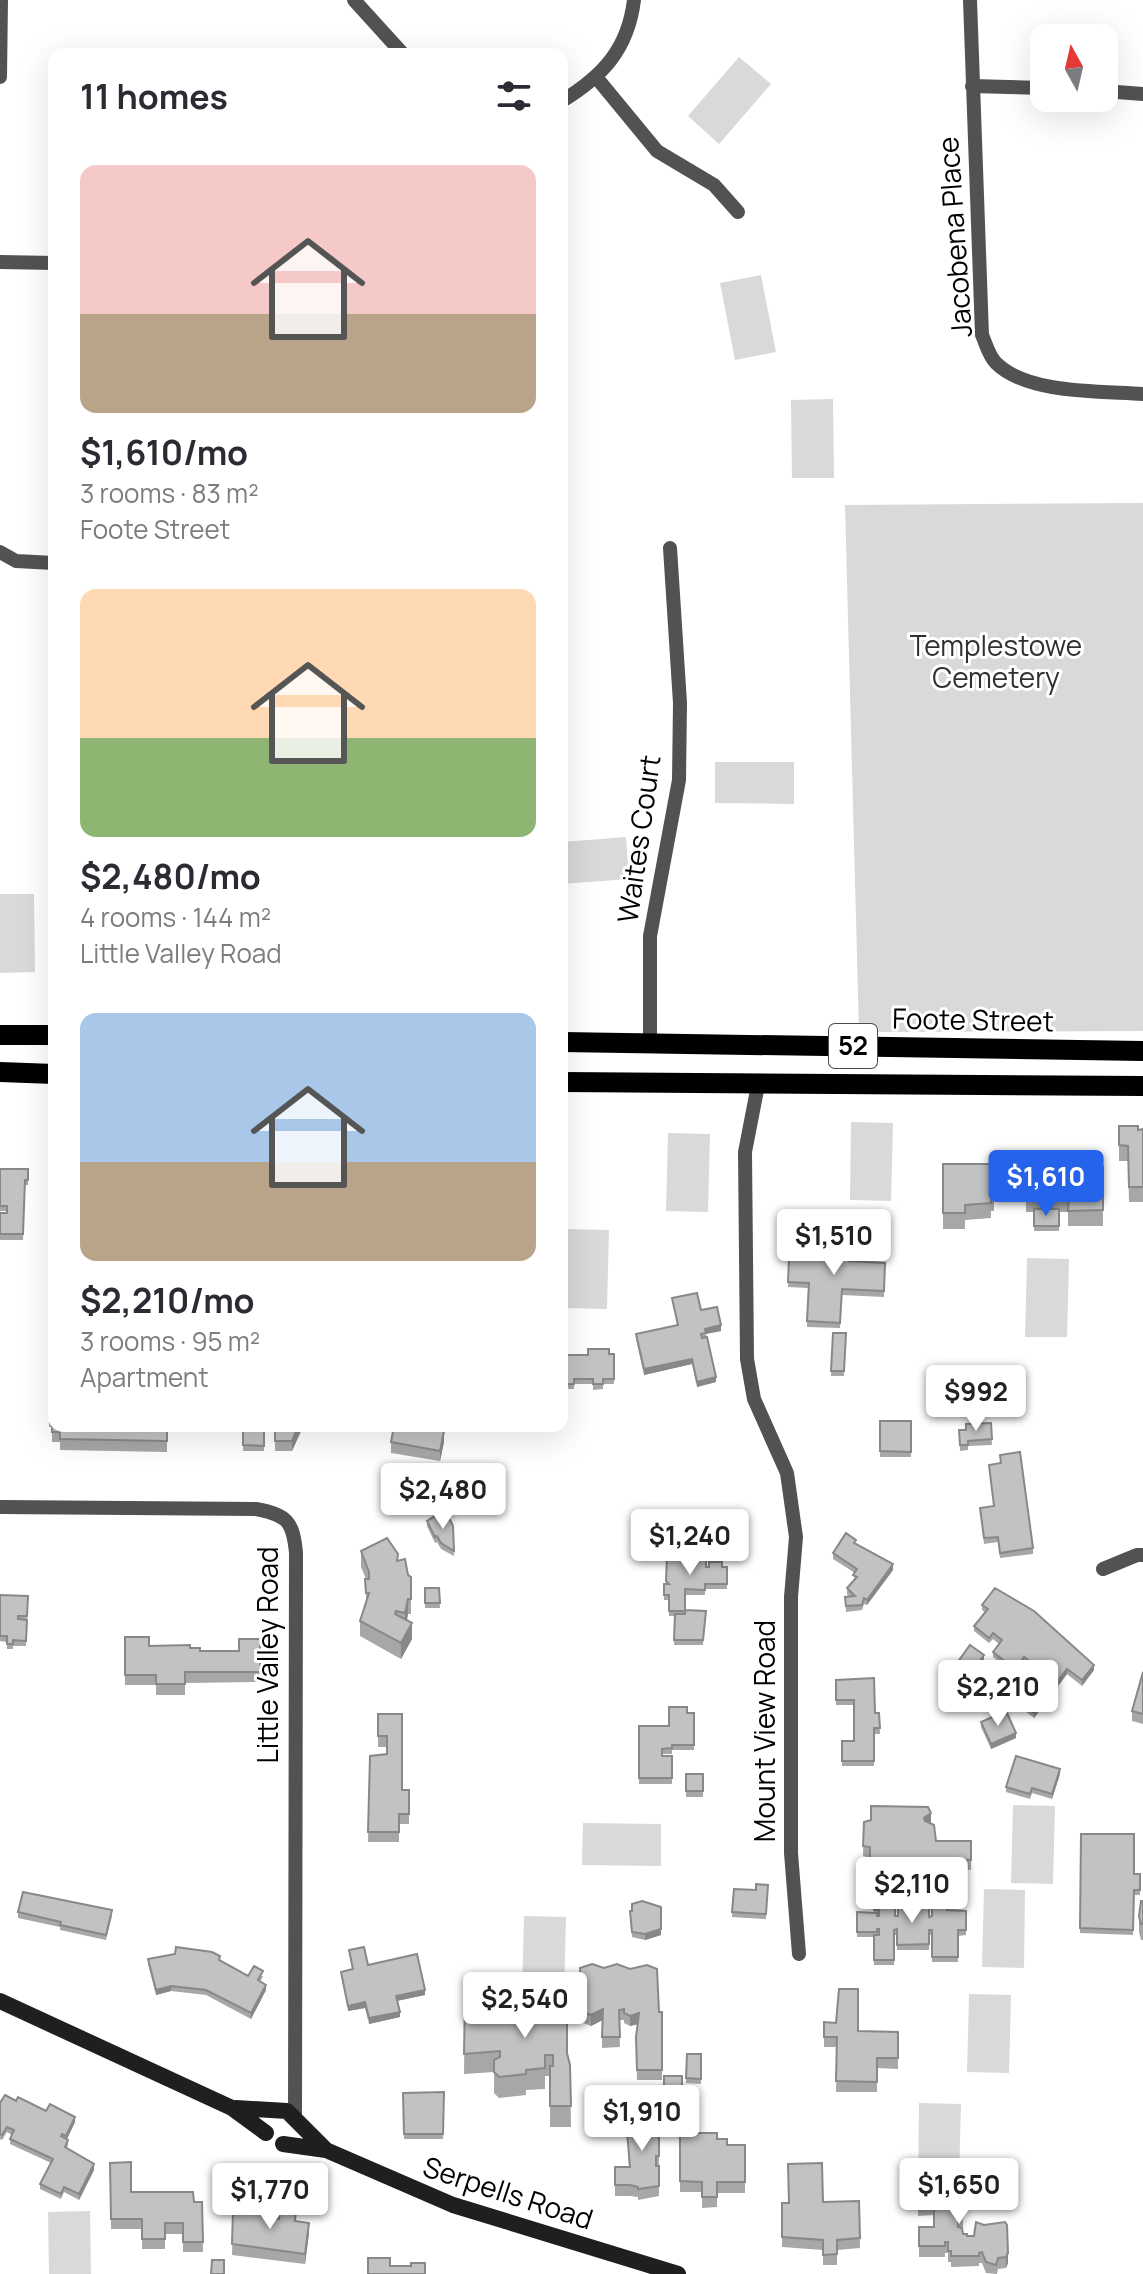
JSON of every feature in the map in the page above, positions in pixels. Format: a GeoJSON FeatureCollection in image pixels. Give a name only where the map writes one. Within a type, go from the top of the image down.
{"type":"FeatureCollection","features":[{"type":"Feature","properties":{"kind":"main road"},"geometry":{"type":"LineString","coordinates":[[0,1035],[48,1035]]}},
{"type":"Feature","properties":{"kind":"main road","name":"Foote Street"},"geometry":{"type":"LineString","coordinates":[[568,1042],[1143,1051]]}},
{"type":"Feature","properties":{"kind":"main road"},"geometry":{"type":"LineString","coordinates":[[0,1072],[48,1074]]}},
{"type":"Feature","properties":{"kind":"main road","name":"52"},"geometry":{"type":"LineString","coordinates":[[568,1082],[1143,1086]]}},
{"type":"Feature","properties":{"kind":"street"},"geometry":{"type":"LineString","coordinates":[[0,77],[1,0]]}},
{"type":"Feature","properties":{"kind":"street"},"geometry":{"type":"LineString","coordinates":[[354,0],[398,48]]}},
{"type":"Feature","properties":{"kind":"street"},"geometry":{"type":"LineString","coordinates":[[568,97],[585,87],[614,59],[631,24],[634,0]]}},
{"type":"Feature","properties":{"kind":"street","name":"Jacobena Place"},"geometry":{"type":"LineString","coordinates":[[970,0],[982,335],[993,361],[1018,380],[1064,388],[1143,394]]}},
{"type":"Feature","properties":{"kind":"street"},"geometry":{"type":"LineString","coordinates":[[596,77],[657,151],[714,185],[738,212]]}},
{"type":"Feature","properties":{"kind":"street"},"geometry":{"type":"LineString","coordinates":[[972,86],[1030,88]]}},
{"type":"Feature","properties":{"kind":"street"},"geometry":{"type":"LineString","coordinates":[[1118,92],[1143,94]]}},
{"type":"Feature","properties":{"kind":"street"},"geometry":{"type":"LineString","coordinates":[[0,262],[48,263]]}},
{"type":"Feature","properties":{"kind":"street","name":"Waites Court"},"geometry":{"type":"LineString","coordinates":[[650,1043],[650,936],[679,780],[680,703],[670,548]]}},
{"type":"Feature","properties":{"kind":"street"},"geometry":{"type":"LineString","coordinates":[[0,552],[16,561],[48,563]]}},
{"type":"Feature","properties":{"kind":"street","name":"Mount View Road"},"geometry":{"type":"LineString","coordinates":[[758,1085],[745,1152],[747,1359],[754,1399],[787,1473],[796,1537],[791,1597],[791,1853],[799,1954]]}},
{"type":"Feature","properties":{"kind":"street","name":"Little Valley Road"},"geometry":{"type":"LineString","coordinates":[[0,1507],[256,1509],[280,1515],[292,1527],[296,1553],[295,2118]]}},
{"type":"Feature","properties":{"kind":"street"},"geometry":{"type":"LineString","coordinates":[[1103,1569],[1143,1555]]}},
{"type":"Feature","properties":{"kind":"street","name":"Serpells Road"},"geometry":{"type":"LineString","coordinates":[[0,2001],[232,2108],[272,2141],[326,2150],[429,2197],[678,2274]]}},
{"type":"Feature","properties":{"kind":"street"},"geometry":{"type":"LineString","coordinates":[[266,2133],[265,2122],[276,2111],[294,2082]]}},
{"type":"Feature","properties":{"kind":"street","name":"Serpells Road"},"geometry":{"type":"LineString","coordinates":[[232,2108],[287,2111],[326,2150]]}},
{"type":"Feature","properties":{"kind":"street"},"geometry":{"type":"LineString","coordinates":[[283,2144],[296,2134],[295,2118]]}},
{"type":"Feature","properties":{"kind":"green space"},"geometry":{"type":"Polygon","coordinates":[[[739,57],[771,84],[719,144],[688,116],[739,57]]]}},
{"type":"Feature","properties":{"kind":"green space"},"geometry":{"type":"Polygon","coordinates":[[[761,275],[776,352],[735,360],[720,283],[761,275]]]}},
{"type":"Feature","properties":{"kind":"green space"},"geometry":{"type":"Polygon","coordinates":[[[833,399],[834,478],[792,478],[791,400],[833,399]]]}},
{"type":"Feature","properties":{"kind":"green space","name":"Templestowe Cemetery"},"geometry":{"type":"Polygon","coordinates":[[[1143,503],[1143,1031],[859,1032],[845,505],[1143,503]]]}},
{"type":"Feature","properties":{"kind":"green space"},"geometry":{"type":"Polygon","coordinates":[[[715,762],[794,762],[794,804],[715,803],[715,762]]]}},
{"type":"Feature","properties":{"kind":"green space"},"geometry":{"type":"Polygon","coordinates":[[[626,837],[629,879],[568,884],[568,842],[626,837]]]}},
{"type":"Feature","properties":{"kind":"green space"},"geometry":{"type":"Polygon","coordinates":[[[0,894],[34,894],[35,972],[0,973],[0,894]]]}},
{"type":"Feature","properties":{"kind":"green space"},"geometry":{"type":"Polygon","coordinates":[[[851,1122],[893,1123],[891,1201],[850,1200],[851,1122]]]}},
{"type":"Feature","properties":{"kind":"green space"},"geometry":{"type":"Polygon","coordinates":[[[668,1133],[710,1134],[708,1212],[666,1211],[668,1133]]]}},
{"type":"Feature","properties":{"kind":"green space"},"geometry":{"type":"Polygon","coordinates":[[[568,1229],[609,1230],[607,1309],[568,1308],[568,1229]]]}},
{"type":"Feature","properties":{"kind":"green space"},"geometry":{"type":"Polygon","coordinates":[[[1027,1258],[1069,1259],[1067,1337],[1025,1337],[1027,1258]]]}},
{"type":"Feature","properties":{"kind":"green space"},"geometry":{"type":"Polygon","coordinates":[[[1013,1805],[1055,1806],[1053,1884],[1011,1883],[1013,1805]]]}},
{"type":"Feature","properties":{"kind":"green space"},"geometry":{"type":"Polygon","coordinates":[[[583,1823],[661,1824],[661,1866],[582,1865],[583,1823]]]}},
{"type":"Feature","properties":{"kind":"green space"},"geometry":{"type":"Polygon","coordinates":[[[984,1889],[1025,1890],[1024,1968],[982,1967],[984,1889]]]}},
{"type":"Feature","properties":{"kind":"green space"},"geometry":{"type":"Polygon","coordinates":[[[524,1916],[566,1917],[564,1996],[522,1995],[524,1916]]]}},
{"type":"Feature","properties":{"kind":"green space"},"geometry":{"type":"Polygon","coordinates":[[[969,1994],[1011,1995],[1009,2073],[967,2072],[969,1994]]]}},
{"type":"Feature","properties":{"kind":"green space"},"geometry":{"type":"Polygon","coordinates":[[[919,2103],[961,2104],[959,2182],[918,2181],[919,2103]]]}},
{"type":"Feature","properties":{"kind":"green space"},"geometry":{"type":"Polygon","coordinates":[[[90,2211],[91,2274],[49,2274],[48,2212],[90,2211]]]}},
{"type":"Feature","properties":{"kind":"building"},"geometry":{"type":"Polygon","coordinates":[[[1119,1126],[1143,1129],[1143,1187],[1129,1187],[1128,1146],[1119,1145],[1119,1126]]]}},
{"type":"Feature","properties":{"kind":"building"},"geometry":{"type":"Polygon","coordinates":[[[1057,1163],[1103,1167],[1103,1210],[1068,1211],[1069,1196],[1026,1196],[1026,1166],[1057,1166],[1057,1163]]]}},
{"type":"Feature","properties":{"kind":"building"},"geometry":{"type":"Polygon","coordinates":[[[943,1164],[991,1164],[994,1195],[991,1195],[991,1203],[965,1205],[965,1213],[943,1213],[943,1164]]]}},
{"type":"Feature","properties":{"kind":"building"},"geometry":{"type":"Polygon","coordinates":[[[0,1169],[28,1169],[23,1234],[0,1234],[0,1213],[7,1213],[7,1206],[0,1206],[0,1169]]]}},
{"type":"Feature","properties":{"kind":"building"},"geometry":{"type":"Polygon","coordinates":[[[1034,1209],[1059,1209],[1059,1226],[1034,1226],[1034,1209]]]}},
{"type":"Feature","properties":{"kind":"building"},"geometry":{"type":"Polygon","coordinates":[[[824,1231],[851,1232],[849,1261],[885,1263],[884,1291],[842,1289],[840,1323],[807,1321],[809,1283],[788,1282],[789,1257],[819,1259],[824,1231]]]}},
{"type":"Feature","properties":{"kind":"building"},"geometry":{"type":"Polygon","coordinates":[[[697,1293],[701,1310],[717,1307],[721,1325],[705,1329],[706,1333],[701,1334],[702,1338],[707,1337],[716,1377],[697,1382],[692,1359],[644,1369],[636,1334],[678,1325],[672,1298],[697,1293]]]}},
{"type":"Feature","properties":{"kind":"building"},"geometry":{"type":"Polygon","coordinates":[[[833,1333],[846,1333],[844,1371],[831,1371],[833,1333]]]}},
{"type":"Feature","properties":{"kind":"building"},"geometry":{"type":"Polygon","coordinates":[[[588,1349],[609,1349],[609,1354],[614,1354],[614,1379],[603,1379],[603,1384],[593,1384],[593,1379],[574,1379],[574,1384],[568,1384],[568,1355],[588,1355],[588,1349]]]}},
{"type":"Feature","properties":{"kind":"building"},"geometry":{"type":"Polygon","coordinates":[[[880,1421],[911,1421],[911,1452],[880,1451],[880,1421]]]}},
{"type":"Feature","properties":{"kind":"building"},"geometry":{"type":"Polygon","coordinates":[[[991,1423],[992,1439],[968,1441],[968,1445],[960,1445],[959,1430],[966,1430],[966,1424],[991,1423]]]}},
{"type":"Feature","properties":{"kind":"building"},"geometry":{"type":"Polygon","coordinates":[[[60,1432],[167,1432],[167,1441],[60,1439],[60,1432]]]}},
{"type":"Feature","properties":{"kind":"building"},"geometry":{"type":"Polygon","coordinates":[[[243,1432],[264,1432],[264,1446],[243,1445],[243,1432]]]}},
{"type":"Feature","properties":{"kind":"building"},"geometry":{"type":"Polygon","coordinates":[[[275,1432],[296,1432],[292,1441],[275,1441],[275,1432]]]}},
{"type":"Feature","properties":{"kind":"building"},"geometry":{"type":"Polygon","coordinates":[[[393,1432],[444,1432],[440,1451],[391,1442],[393,1432]]]}},
{"type":"Feature","properties":{"kind":"building"},"geometry":{"type":"Polygon","coordinates":[[[1020,1452],[1033,1548],[1000,1553],[998,1537],[984,1538],[980,1508],[994,1506],[989,1465],[1001,1463],[1000,1455],[1020,1452]]]}},
{"type":"Feature","properties":{"kind":"building"},"geometry":{"type":"Polygon","coordinates":[[[437,1515],[440,1521],[448,1516],[453,1526],[454,1551],[435,1537],[427,1521],[437,1515]]]}},
{"type":"Feature","properties":{"kind":"building"},"geometry":{"type":"Polygon","coordinates":[[[846,1533],[856,1540],[854,1543],[893,1564],[867,1600],[864,1598],[862,1605],[846,1606],[845,1597],[855,1596],[847,1588],[857,1577],[853,1575],[857,1569],[833,1553],[846,1533]]]}},
{"type":"Feature","properties":{"kind":"building"},"geometry":{"type":"Polygon","coordinates":[[[387,1538],[398,1554],[397,1561],[405,1559],[411,1577],[411,1599],[408,1599],[405,1613],[396,1611],[395,1614],[412,1623],[401,1643],[360,1621],[369,1593],[366,1593],[365,1579],[369,1579],[369,1572],[361,1551],[387,1538]]]}},
{"type":"Feature","properties":{"kind":"building"},"geometry":{"type":"Polygon","coordinates":[[[671,1553],[706,1556],[706,1567],[709,1567],[709,1562],[722,1562],[722,1567],[727,1567],[727,1584],[705,1584],[705,1590],[685,1589],[685,1611],[669,1611],[669,1595],[664,1595],[664,1584],[669,1584],[666,1581],[667,1556],[671,1553]]]}},
{"type":"Feature","properties":{"kind":"building"},"geometry":{"type":"Polygon","coordinates":[[[425,1588],[439,1588],[440,1603],[425,1603],[425,1588]]]}},
{"type":"Feature","properties":{"kind":"building"},"geometry":{"type":"Polygon","coordinates":[[[995,1588],[1034,1611],[1094,1665],[1082,1680],[1067,1669],[1034,1713],[1017,1700],[1034,1678],[1027,1672],[1033,1664],[1024,1657],[1015,1669],[993,1652],[1002,1640],[993,1633],[989,1638],[974,1626],[988,1609],[982,1605],[995,1588]]]}},
{"type":"Feature","properties":{"kind":"building"},"geometry":{"type":"Polygon","coordinates":[[[0,1595],[28,1596],[27,1616],[18,1616],[18,1619],[27,1620],[26,1641],[13,1640],[13,1644],[7,1644],[7,1636],[0,1636],[0,1595]]]}},
{"type":"Feature","properties":{"kind":"building"},"geometry":{"type":"Polygon","coordinates":[[[685,1610],[706,1611],[703,1640],[674,1640],[675,1614],[685,1614],[685,1610]]]}},
{"type":"Feature","properties":{"kind":"building"},"geometry":{"type":"Polygon","coordinates":[[[125,1637],[149,1637],[149,1646],[190,1645],[190,1648],[200,1648],[200,1651],[239,1651],[239,1639],[260,1639],[260,1672],[185,1672],[185,1684],[156,1684],[156,1675],[125,1675],[125,1637]]]}},
{"type":"Feature","properties":{"kind":"building"},"geometry":{"type":"Polygon","coordinates":[[[970,1645],[984,1655],[971,1673],[957,1663],[970,1645]]]}},
{"type":"Feature","properties":{"kind":"building"},"geometry":{"type":"Polygon","coordinates":[[[1143,1672],[1143,1714],[1132,1711],[1143,1672]]]}},
{"type":"Feature","properties":{"kind":"building"},"geometry":{"type":"Polygon","coordinates":[[[874,1678],[875,1713],[879,1713],[880,1728],[874,1728],[874,1761],[842,1761],[842,1741],[854,1741],[854,1700],[836,1700],[836,1680],[874,1678]]]}},
{"type":"Feature","properties":{"kind":"building"},"geometry":{"type":"Polygon","coordinates":[[[669,1707],[687,1707],[687,1713],[694,1713],[694,1745],[672,1745],[672,1748],[662,1749],[662,1756],[672,1756],[672,1778],[639,1778],[639,1726],[669,1726],[669,1707]]]}},
{"type":"Feature","properties":{"kind":"building"},"geometry":{"type":"Polygon","coordinates":[[[1006,1711],[1016,1733],[991,1744],[981,1722],[1006,1711]]]}},
{"type":"Feature","properties":{"kind":"building"},"geometry":{"type":"Polygon","coordinates":[[[378,1714],[402,1714],[402,1790],[409,1790],[409,1814],[399,1814],[399,1832],[368,1832],[370,1756],[387,1754],[387,1736],[378,1736],[378,1714]]]}},
{"type":"Feature","properties":{"kind":"building"},"geometry":{"type":"Polygon","coordinates":[[[1016,1756],[1060,1769],[1052,1794],[1032,1788],[1030,1794],[1006,1787],[1016,1756]]]}},
{"type":"Feature","properties":{"kind":"building"},"geometry":{"type":"Polygon","coordinates":[[[686,1774],[703,1774],[703,1791],[686,1791],[686,1774]]]}},
{"type":"Feature","properties":{"kind":"building"},"geometry":{"type":"Polygon","coordinates":[[[871,1806],[928,1807],[931,1813],[924,1818],[934,1825],[936,1841],[971,1841],[971,1860],[870,1861],[870,1847],[863,1846],[864,1822],[871,1820],[871,1806]]]}},
{"type":"Feature","properties":{"kind":"building"},"geometry":{"type":"Polygon","coordinates":[[[1081,1834],[1134,1834],[1134,1874],[1140,1874],[1140,1890],[1134,1890],[1133,1930],[1080,1928],[1081,1834]]]}},
{"type":"Feature","properties":{"kind":"building"},"geometry":{"type":"Polygon","coordinates":[[[756,1884],[768,1885],[766,1914],[732,1912],[734,1889],[756,1890],[756,1884]]]}},
{"type":"Feature","properties":{"kind":"building"},"geometry":{"type":"Polygon","coordinates":[[[895,1890],[895,1916],[898,1916],[898,1906],[903,1906],[903,1891],[924,1891],[929,1917],[932,1916],[932,1902],[947,1902],[947,1910],[966,1911],[966,1930],[958,1930],[958,1957],[932,1957],[932,1930],[929,1930],[929,1944],[897,1945],[897,1929],[894,1930],[894,1960],[874,1960],[874,1935],[879,1935],[879,1929],[877,1932],[857,1932],[857,1912],[877,1913],[879,1916],[879,1910],[874,1910],[874,1891],[895,1890]]]}},
{"type":"Feature","properties":{"kind":"building"},"geometry":{"type":"Polygon","coordinates":[[[23,1892],[112,1910],[106,1935],[18,1912],[23,1892]]]}},
{"type":"Feature","properties":{"kind":"building"},"geometry":{"type":"Polygon","coordinates":[[[642,1901],[661,1907],[661,1929],[645,1934],[632,1932],[632,1904],[642,1901]]]}},
{"type":"Feature","properties":{"kind":"building"},"geometry":{"type":"Polygon","coordinates":[[[1143,1901],[1143,1924],[1139,1916],[1143,1901]]]}},
{"type":"Feature","properties":{"kind":"building"},"geometry":{"type":"Polygon","coordinates":[[[176,1947],[212,1952],[220,1956],[219,1960],[248,1976],[254,1966],[263,1971],[258,1980],[266,1985],[251,2013],[206,1990],[171,1986],[156,1990],[148,1959],[175,1954],[176,1947]]]}},
{"type":"Feature","properties":{"kind":"building"},"geometry":{"type":"Polygon","coordinates":[[[364,1947],[368,1965],[417,1954],[425,1990],[396,1996],[400,2012],[369,2018],[365,2002],[348,2006],[341,1972],[353,1969],[349,1950],[364,1947]]]}},
{"type":"Feature","properties":{"kind":"building"},"geometry":{"type":"Polygon","coordinates":[[[592,1964],[604,1968],[617,1964],[630,1969],[647,1965],[657,1969],[659,2012],[662,2012],[662,2070],[637,2070],[639,2013],[630,2016],[624,2013],[624,2009],[619,2010],[620,2037],[602,2037],[603,2009],[591,2015],[581,2012],[580,1968],[592,1964]]]}},
{"type":"Feature","properties":{"kind":"building"},"geometry":{"type":"Polygon","coordinates":[[[546,1979],[567,1979],[571,2106],[550,2106],[553,2055],[545,2055],[545,2068],[499,2077],[494,2072],[494,2060],[500,2057],[500,2051],[464,2054],[465,1998],[486,1998],[486,2015],[493,2015],[493,2020],[534,2021],[534,2010],[546,2010],[546,1979]]]}},
{"type":"Feature","properties":{"kind":"building"},"geometry":{"type":"Polygon","coordinates":[[[839,1989],[858,1989],[858,2031],[898,2032],[898,2058],[877,2058],[877,2082],[836,2081],[837,2037],[824,2037],[824,2022],[836,2023],[839,1989]]]}},
{"type":"Feature","properties":{"kind":"building"},"geometry":{"type":"Polygon","coordinates":[[[687,2054],[701,2054],[701,2079],[686,2078],[687,2054]]]}},
{"type":"Feature","properties":{"kind":"building"},"geometry":{"type":"Polygon","coordinates":[[[664,2076],[682,2076],[682,2104],[664,2104],[664,2076]]]}},
{"type":"Feature","properties":{"kind":"building"},"geometry":{"type":"Polygon","coordinates":[[[444,2092],[443,2134],[404,2134],[403,2093],[444,2092]]]}},
{"type":"Feature","properties":{"kind":"building"},"geometry":{"type":"Polygon","coordinates":[[[5,2095],[16,2101],[18,2097],[46,2111],[50,2104],[75,2117],[66,2136],[61,2136],[68,2140],[65,2147],[94,2164],[79,2194],[64,2187],[61,2194],[40,2184],[53,2159],[10,2139],[14,2130],[7,2127],[0,2134],[0,2103],[5,2095]]]}},
{"type":"Feature","properties":{"kind":"building"},"geometry":{"type":"Polygon","coordinates":[[[630,2114],[659,2114],[659,2156],[656,2156],[656,2166],[659,2166],[659,2186],[638,2189],[630,2185],[615,2185],[615,2167],[630,2167],[627,2131],[630,2131],[630,2114]]]}},
{"type":"Feature","properties":{"kind":"building"},"geometry":{"type":"Polygon","coordinates":[[[680,2133],[717,2133],[717,2139],[727,2139],[727,2145],[745,2145],[745,2182],[717,2182],[717,2197],[702,2197],[702,2182],[680,2181],[680,2133]]]}},
{"type":"Feature","properties":{"kind":"building"},"geometry":{"type":"Polygon","coordinates":[[[131,2162],[131,2192],[193,2192],[194,2202],[202,2202],[203,2242],[183,2242],[183,2223],[165,2223],[165,2239],[142,2239],[142,2219],[111,2219],[110,2163],[131,2162]]]}},
{"type":"Feature","properties":{"kind":"building"},"geometry":{"type":"Polygon","coordinates":[[[822,2163],[823,2202],[859,2201],[860,2238],[837,2240],[837,2254],[823,2255],[823,2240],[782,2237],[782,2203],[789,2203],[788,2164],[822,2163]]]}},
{"type":"Feature","properties":{"kind":"building"},"geometry":{"type":"Polygon","coordinates":[[[920,2184],[963,2185],[963,2217],[958,2217],[958,2227],[962,2228],[963,2234],[974,2236],[976,2222],[984,2225],[1005,2222],[1006,2257],[998,2258],[996,2265],[986,2262],[982,2252],[979,2256],[951,2256],[948,2242],[945,2246],[919,2246],[919,2227],[934,2227],[934,2205],[918,2205],[920,2184]]]}},
{"type":"Feature","properties":{"kind":"building"},"geometry":{"type":"Polygon","coordinates":[[[280,2208],[296,2210],[295,2221],[309,2223],[305,2254],[232,2244],[233,2210],[279,2219],[280,2208]]]}},
{"type":"Feature","properties":{"kind":"building"},"geometry":{"type":"Polygon","coordinates":[[[368,2258],[390,2258],[390,2266],[425,2263],[425,2274],[368,2274],[368,2258]]]}},
{"type":"Feature","properties":{"kind":"building"},"geometry":{"type":"Polygon","coordinates":[[[212,2260],[224,2260],[224,2274],[211,2274],[212,2260]]]}}]}
